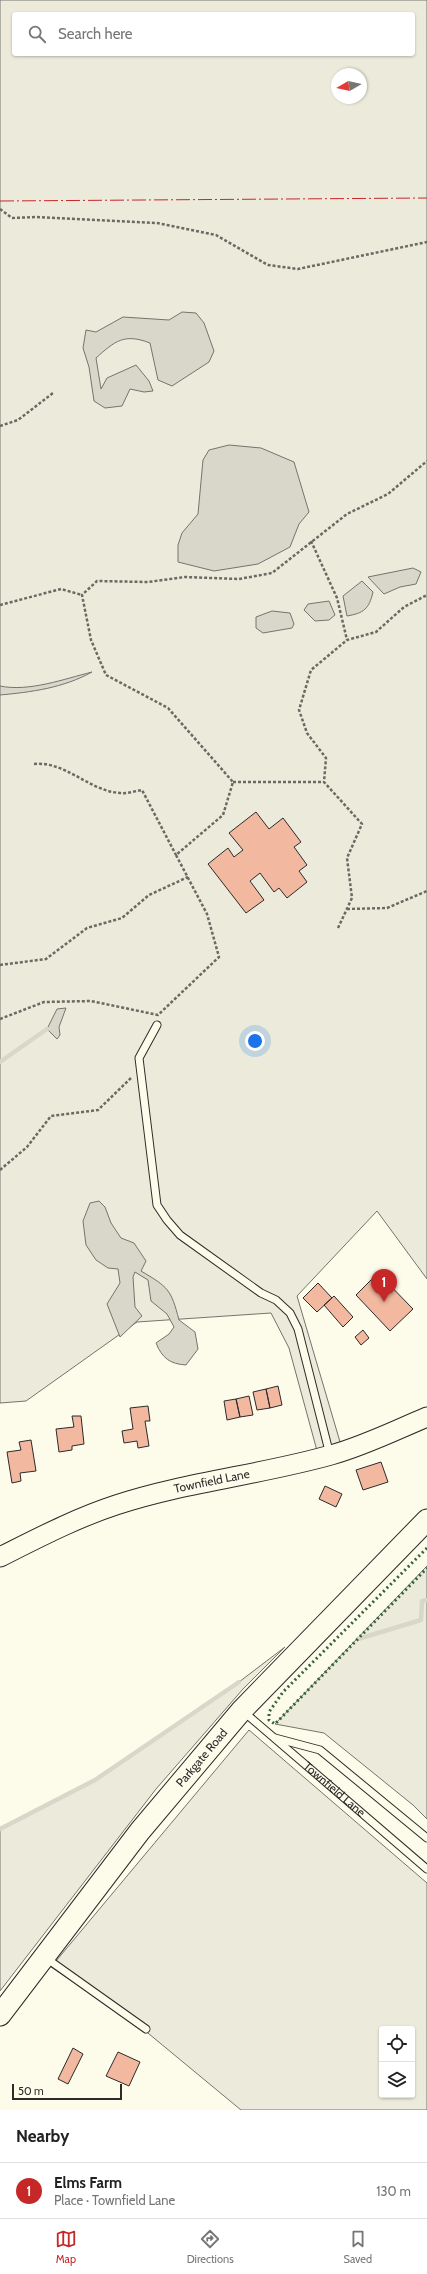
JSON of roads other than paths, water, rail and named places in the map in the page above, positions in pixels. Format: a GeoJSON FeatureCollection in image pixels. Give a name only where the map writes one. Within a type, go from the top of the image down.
{"type":"FeatureCollection","features":[{"type":"Feature","properties":{"kind":"main road","name":"Parkgate Road"},"geometry":{"type":"LineString","coordinates":[[0,2015],[140,1831],[242,1710],[427,1520]]}},
{"type":"Feature","properties":{"kind":"street","name":"Townfield Lane"},"geometry":{"type":"LineString","coordinates":[[0,1557],[72,1522],[115,1505],[163,1491],[256,1474],[330,1455],[427,1417]]}},
{"type":"Feature","properties":{"kind":"lane"},"geometry":{"type":"LineString","coordinates":[[157,1025],[139,1058],[157,1205],[180,1235],[261,1293],[276,1300],[290,1313],[298,1329],[314,1386],[330,1455]]}},
{"type":"Feature","properties":{"kind":"lane","name":"Townfield Lane"},"geometry":{"type":"LineString","coordinates":[[242,1710],[427,1869]]}},
{"type":"Feature","properties":{"kind":"lane"},"geometry":{"type":"LineString","coordinates":[[273,1738],[320,1750],[427,1838]]}},
{"type":"Feature","properties":{"kind":"lane"},"geometry":{"type":"LineString","coordinates":[[44,1957],[146,2028]]}},
{"type":"Feature","properties":{"kind":"waterway"},"geometry":{"type":"LineString","coordinates":[[0,1062],[47,1029]]}},
{"type":"Feature","properties":{"kind":"waterway"},"geometry":{"type":"LineString","coordinates":[[358,1639],[421,1620],[422,1601],[427,1600]]}},
{"type":"Feature","properties":{"kind":"waterway"},"geometry":{"type":"LineString","coordinates":[[0,1829],[95,1780],[239,1682]]}},
{"type":"Feature","properties":{"kind":"place","name":"Elms Farm"},"geometry":{"type":"Point","coordinates":[384,1302]}}]}
